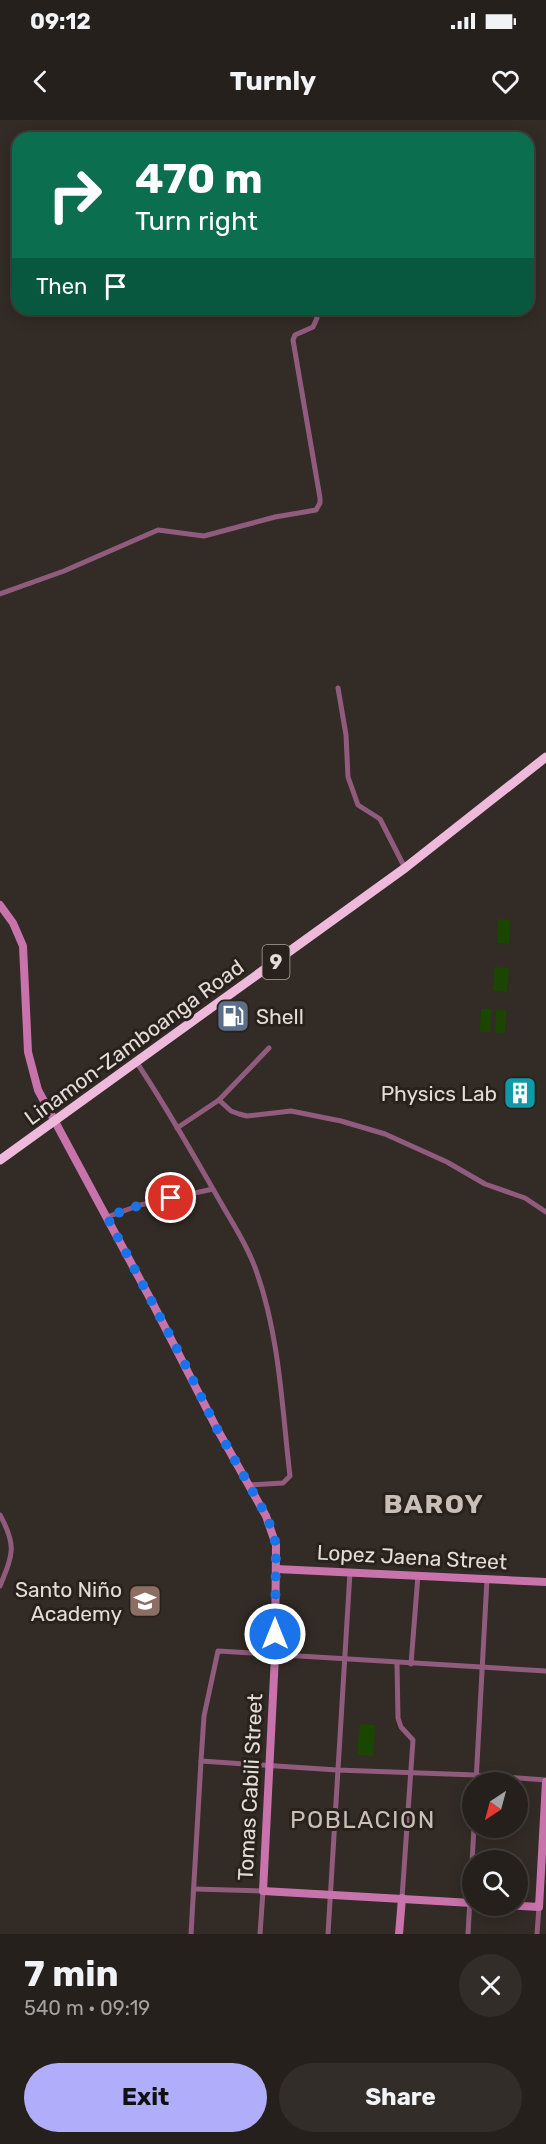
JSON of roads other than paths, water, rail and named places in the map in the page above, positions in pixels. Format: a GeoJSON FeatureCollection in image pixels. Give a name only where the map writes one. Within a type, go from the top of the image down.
{"type":"FeatureCollection","features":[{"type":"Feature","properties":{"kind":"highway","name":"Linamon-Zamboanga Road"},"geometry":{"type":"LineString","coordinates":[[0,1160],[405,868],[546,757]]}},
{"type":"Feature","properties":{"kind":"street"},"geometry":{"type":"LineString","coordinates":[[0,594],[64,572],[158,530],[204,536],[275,517],[316,510],[320,498],[293,340],[296,335],[313,327],[316,315]]}},
{"type":"Feature","properties":{"kind":"street"},"geometry":{"type":"LineString","coordinates":[[338,688],[346,735],[348,777],[358,805],[380,819],[405,868]]}},
{"type":"Feature","properties":{"kind":"street","name":"Tomas Cabili Street"},"geometry":{"type":"LineString","coordinates":[[0,905],[13,923],[23,946],[29,1061],[38,1090],[272,1529],[276,1545],[275,1656],[260,1934]]}},
{"type":"Feature","properties":{"kind":"street"},"geometry":{"type":"LineString","coordinates":[[177,1128],[219,1100],[269,1048]]}},
{"type":"Feature","properties":{"kind":"street"},"geometry":{"type":"LineString","coordinates":[[137,1063],[213,1190],[245,1246],[257,1273],[275,1342],[290,1476],[283,1483],[248,1485]]}},
{"type":"Feature","properties":{"kind":"street"},"geometry":{"type":"LineString","coordinates":[[219,1100],[231,1111],[247,1116],[291,1111],[341,1121],[385,1134],[447,1162],[485,1184],[525,1198],[546,1212]]}},
{"type":"Feature","properties":{"kind":"street"},"geometry":{"type":"LineString","coordinates":[[107,1217],[140,1205],[213,1190]]}},
{"type":"Feature","properties":{"kind":"street"},"geometry":{"type":"LineString","coordinates":[[0,1515],[11,1538],[12,1550],[0,1586]]}},
{"type":"Feature","properties":{"kind":"street","name":"Lopez Jaena Street"},"geometry":{"type":"LineString","coordinates":[[276,1569],[546,1582]]}},
{"type":"Feature","properties":{"kind":"street"},"geometry":{"type":"LineString","coordinates":[[328,1934],[350,1572]]}},
{"type":"Feature","properties":{"kind":"street"},"geometry":{"type":"LineString","coordinates":[[411,1664],[418,1575]]}},
{"type":"Feature","properties":{"kind":"street"},"geometry":{"type":"LineString","coordinates":[[476,1772],[487,1579]]}},
{"type":"Feature","properties":{"kind":"street"},"geometry":{"type":"LineString","coordinates":[[191,1934],[204,1716],[218,1651],[546,1671]]}},
{"type":"Feature","properties":{"kind":"street"},"geometry":{"type":"LineString","coordinates":[[397,1663],[398,1718],[401,1727],[413,1740],[399,1934]]}},
{"type":"Feature","properties":{"kind":"street"},"geometry":{"type":"LineString","coordinates":[[201,1761],[462,1778]]}},
{"type":"Feature","properties":{"kind":"street"},"geometry":{"type":"LineString","coordinates":[[528,1780],[546,1781],[537,1934]]}},
{"type":"Feature","properties":{"kind":"street"},"geometry":{"type":"LineString","coordinates":[[194,1889],[462,1902]]}},
{"type":"Feature","properties":{"kind":"street"},"geometry":{"type":"LineString","coordinates":[[528,1906],[539,1907]]}},
{"type":"Feature","properties":{"kind":"street"},"geometry":{"type":"LineString","coordinates":[[468,1934],[470,1916]]}},
{"type":"Feature","properties":{"kind":"place","name":"Shell"},"geometry":{"type":"Point","coordinates":[233,1016]}},
{"type":"Feature","properties":{"kind":"place","name":"Physics Lab"},"geometry":{"type":"Point","coordinates":[520,1093]}},
{"type":"Feature","properties":{"kind":"place","name":"Santo Niño Academy"},"geometry":{"type":"Point","coordinates":[145,1601]}},
{"type":"Feature","properties":{"kind":"district","name":"BAROY"},"geometry":{"type":"Point","coordinates":[434,1504]}},
{"type":"Feature","properties":{"kind":"district","name":"POBLACION"},"geometry":{"type":"Point","coordinates":[363,1820]}}]}
